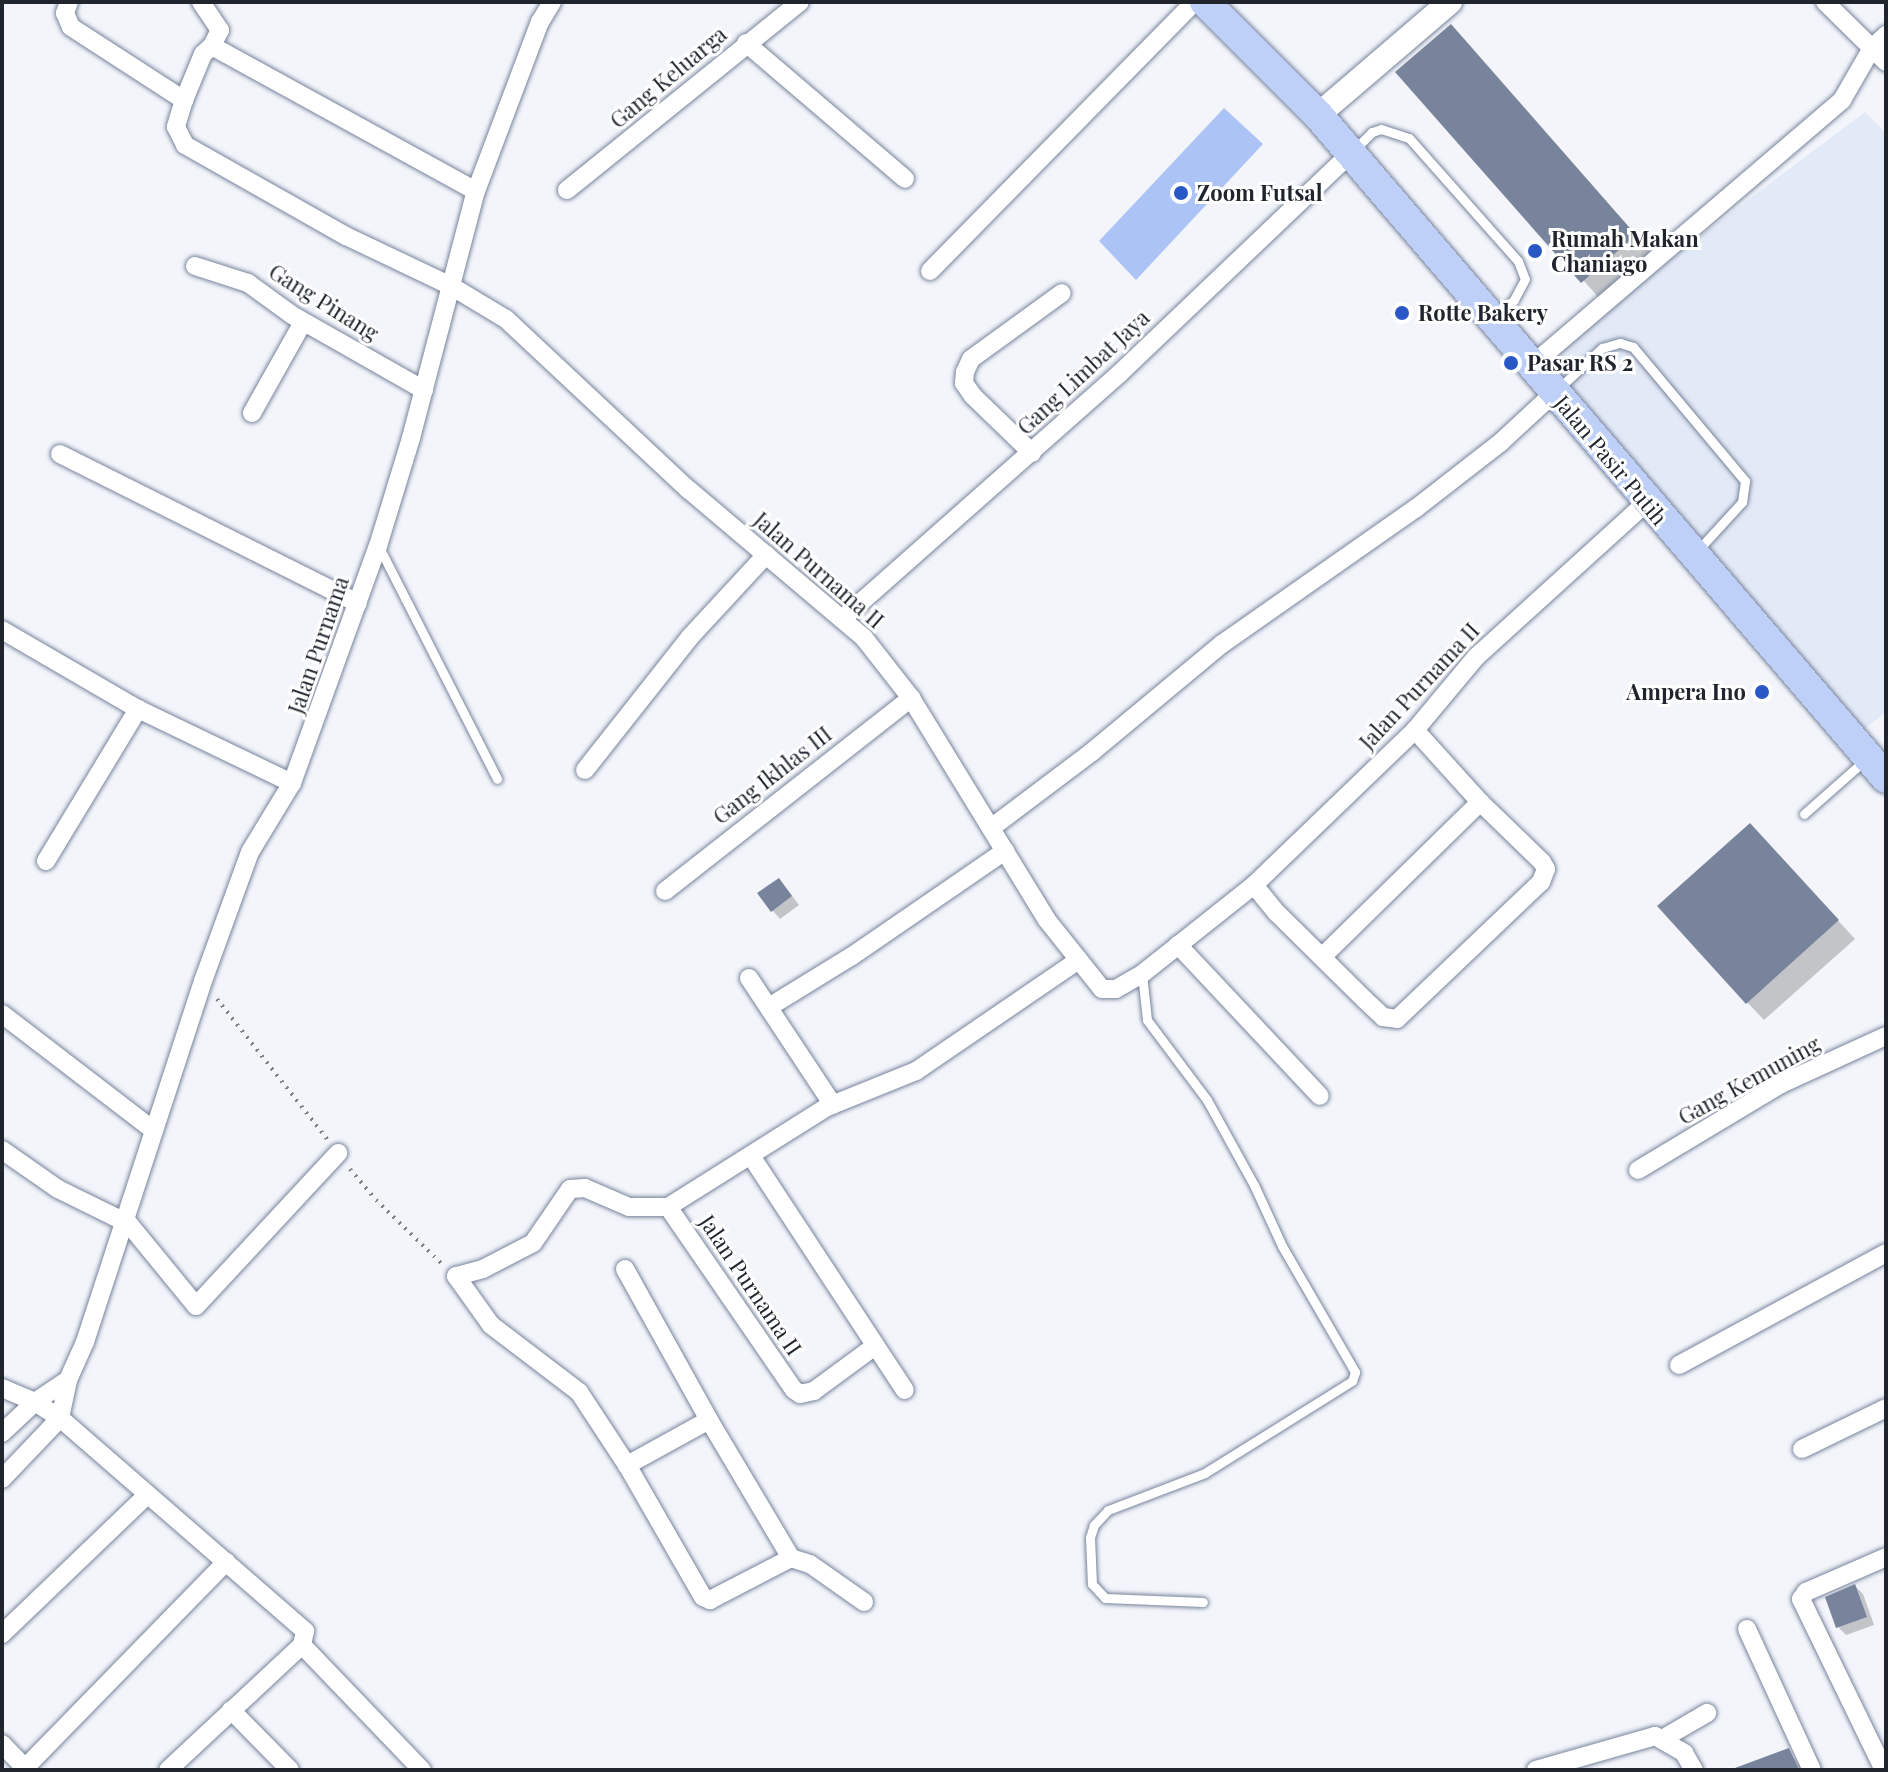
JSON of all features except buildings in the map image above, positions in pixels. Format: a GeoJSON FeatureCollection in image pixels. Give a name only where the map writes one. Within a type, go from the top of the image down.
{"type":"FeatureCollection","features":[{"type":"Feature","properties":{"kind":"highway","name":"Jalan Pasir Putih"},"geometry":{"type":"LineString","coordinates":[[1205,2],[1318,115],[1494,318],[1693,556],[1880,760]]}},
{"type":"Feature","properties":{"kind":"street"},"geometry":{"type":"LineString","coordinates":[[69,2],[65,13],[71,27],[184,100]]}},
{"type":"Feature","properties":{"kind":"street"},"geometry":{"type":"LineString","coordinates":[[201,2],[220,30],[212,46],[476,191]]}},
{"type":"Feature","properties":{"kind":"street","name":"Jalan Purnama"},"geometry":{"type":"LineString","coordinates":[[60,1418],[68,1380],[250,852],[292,783],[378,546],[424,390],[476,191],[540,22],[552,2]]}},
{"type":"Feature","properties":{"kind":"street","name":"Gang Keluarga"},"geometry":{"type":"LineString","coordinates":[[567,190],[800,2]]}},
{"type":"Feature","properties":{"kind":"street"},"geometry":{"type":"LineString","coordinates":[[930,271],[1194,2]]}},
{"type":"Feature","properties":{"kind":"street"},"geometry":{"type":"LineString","coordinates":[[1318,115],[1450,2]]}},
{"type":"Feature","properties":{"kind":"street"},"geometry":{"type":"LineString","coordinates":[[1825,2],[1879,42],[1886,62]]}},
{"type":"Feature","properties":{"kind":"street"},"geometry":{"type":"LineString","coordinates":[[1532,365],[1842,100],[1879,42]]}},
{"type":"Feature","properties":{"kind":"street"},"geometry":{"type":"LineString","coordinates":[[746,43],[905,179]]}},
{"type":"Feature","properties":{"kind":"street","name":"Jalan Purnama II"},"geometry":{"type":"LineString","coordinates":[[212,46],[203,54],[176,127],[185,145],[346,236],[451,286],[506,319],[600,409],[864,638],[911,698],[1047,920],[1096,984],[1109,990],[1142,974],[1254,885],[1415,730],[1476,657],[1647,502]]}},
{"type":"Feature","properties":{"kind":"street","name":"Gang Limbat Jaya"},"geometry":{"type":"LineString","coordinates":[[842,619],[1032,453],[1350,154]]}},
{"type":"Feature","properties":{"kind":"street","name":"Gang Pinang"},"geometry":{"type":"LineString","coordinates":[[195,266],[248,283],[303,322],[424,390]]}},
{"type":"Feature","properties":{"kind":"street"},"geometry":{"type":"LineString","coordinates":[[1032,453],[973,396],[964,383],[965,372],[971,359],[1062,293]]}},
{"type":"Feature","properties":{"kind":"street"},"geometry":{"type":"LineString","coordinates":[[252,413],[303,322]]}},
{"type":"Feature","properties":{"kind":"street"},"geometry":{"type":"LineString","coordinates":[[991,828],[1093,751],[1222,644],[1415,509],[1501,442],[1554,393]]}},
{"type":"Feature","properties":{"kind":"street"},"geometry":{"type":"LineString","coordinates":[[60,454],[358,603]]}},
{"type":"Feature","properties":{"kind":"street"},"geometry":{"type":"LineString","coordinates":[[585,770],[690,637],[766,555]]}},
{"type":"Feature","properties":{"kind":"street"},"geometry":{"type":"LineString","coordinates":[[2,630],[138,709],[292,783]]}},
{"type":"Feature","properties":{"kind":"street","name":"Gang Ikhlas III"},"geometry":{"type":"LineString","coordinates":[[665,891],[911,698]]}},
{"type":"Feature","properties":{"kind":"street"},"geometry":{"type":"LineString","coordinates":[[46,861],[138,709]]}},
{"type":"Feature","properties":{"kind":"street"},"geometry":{"type":"LineString","coordinates":[[1254,885],[1277,913],[1383,1017],[1397,1019],[1541,882],[1546,869],[1542,862],[1480,802],[1415,730]]}},
{"type":"Feature","properties":{"kind":"street"},"geometry":{"type":"LineString","coordinates":[[1323,956],[1480,802]]}},
{"type":"Feature","properties":{"kind":"street"},"geometry":{"type":"LineString","coordinates":[[769,1007],[852,956],[1005,851]]}},
{"type":"Feature","properties":{"kind":"street"},"geometry":{"type":"LineString","coordinates":[[1178,945],[1320,1096]]}},
{"type":"Feature","properties":{"kind":"street","name":"Jalan Purnama II"},"geometry":{"type":"LineString","coordinates":[[875,1346],[814,1391],[800,1394],[794,1390],[668,1207],[833,1105],[916,1071],[1079,960]]}},
{"type":"Feature","properties":{"kind":"street"},"geometry":{"type":"LineString","coordinates":[[749,978],[833,1105]]}},
{"type":"Feature","properties":{"kind":"street"},"geometry":{"type":"LineString","coordinates":[[2,1014],[153,1130]]}},
{"type":"Feature","properties":{"kind":"street","name":"Gang Kemuning"},"geometry":{"type":"LineString","coordinates":[[1638,1170],[1781,1084],[1886,1036]]}},
{"type":"Feature","properties":{"kind":"street"},"geometry":{"type":"LineString","coordinates":[[2,1150],[58,1189],[123,1219],[196,1306],[338,1153]]}},
{"type":"Feature","properties":{"kind":"street"},"geometry":{"type":"LineString","coordinates":[[751,1156],[905,1390]]}},
{"type":"Feature","properties":{"kind":"street"},"geometry":{"type":"LineString","coordinates":[[668,1207],[629,1207],[585,1188],[570,1189],[533,1243],[494,1264],[456,1276],[491,1325],[579,1392],[627,1465],[703,1597],[710,1600],[791,1558]]}},
{"type":"Feature","properties":{"kind":"street"},"geometry":{"type":"LineString","coordinates":[[1679,1365],[1886,1253]]}},
{"type":"Feature","properties":{"kind":"street"},"geometry":{"type":"LineString","coordinates":[[625,1269],[791,1558],[810,1564],[864,1602]]}},
{"type":"Feature","properties":{"kind":"street"},"geometry":{"type":"LineString","coordinates":[[2,1433],[35,1402],[68,1380]]}},
{"type":"Feature","properties":{"kind":"street"},"geometry":{"type":"LineString","coordinates":[[2,1388],[35,1402],[60,1418],[302,1626],[306,1635],[302,1645],[168,1770]]}},
{"type":"Feature","properties":{"kind":"street"},"geometry":{"type":"LineString","coordinates":[[1802,1449],[1886,1408]]}},
{"type":"Feature","properties":{"kind":"street"},"geometry":{"type":"LineString","coordinates":[[2,1479],[60,1418]]}},
{"type":"Feature","properties":{"kind":"street"},"geometry":{"type":"LineString","coordinates":[[627,1465],[709,1420]]}},
{"type":"Feature","properties":{"kind":"street"},"geometry":{"type":"LineString","coordinates":[[2,1634],[147,1495]]}},
{"type":"Feature","properties":{"kind":"street"},"geometry":{"type":"LineString","coordinates":[[1884,1770],[1801,1599],[1806,1592],[1886,1557]]}},
{"type":"Feature","properties":{"kind":"street"},"geometry":{"type":"LineString","coordinates":[[2,1744],[24,1769],[226,1562]]}},
{"type":"Feature","properties":{"kind":"street"},"geometry":{"type":"LineString","coordinates":[[1747,1629],[1812,1770]]}},
{"type":"Feature","properties":{"kind":"street"},"geometry":{"type":"LineString","coordinates":[[302,1645],[422,1770]]}},
{"type":"Feature","properties":{"kind":"street"},"geometry":{"type":"LineString","coordinates":[[231,1710],[290,1770]]}},
{"type":"Feature","properties":{"kind":"street"},"geometry":{"type":"LineString","coordinates":[[1664,1738],[1707,1713]]}},
{"type":"Feature","properties":{"kind":"street"},"geometry":{"type":"LineString","coordinates":[[1536,1770],[1646,1736],[1664,1738],[1684,1753],[1694,1770]]}},
{"type":"Feature","properties":{"kind":"lane"},"geometry":{"type":"LineString","coordinates":[[1350,154],[1372,132],[1390,130],[1409,138],[1518,261],[1525,279],[1514,300],[1494,318]]}},
{"type":"Feature","properties":{"kind":"lane"},"geometry":{"type":"LineString","coordinates":[[1554,393],[1602,348],[1620,343],[1633,347],[1745,481],[1742,502],[1693,556]]}},
{"type":"Feature","properties":{"kind":"lane"},"geometry":{"type":"LineString","coordinates":[[378,546],[497,779]]}},
{"type":"Feature","properties":{"kind":"lane"},"geometry":{"type":"LineString","coordinates":[[1804,814],[1880,760]]}},
{"type":"Feature","properties":{"kind":"lane"},"geometry":{"type":"LineString","coordinates":[[1142,974],[1147,1020],[1207,1100],[1303,1285],[1355,1372],[1352,1381],[1205,1473],[1108,1510],[1094,1525],[1090,1537],[1092,1584],[1105,1598],[1203,1602]]}},
{"type":"Feature","properties":{"kind":"path"},"geometry":{"type":"LineString","coordinates":[[203,981],[376,1200],[456,1276]]}},
{"type":"Feature","properties":{"kind":"shaded area","name":"Zoom Futsal"},"geometry":{"type":"Polygon","coordinates":[[[1224,108],[1263,144],[1136,280],[1099,241],[1224,108]]]}},
{"type":"Feature","properties":{"kind":"shaded area"},"geometry":{"type":"Polygon","coordinates":[[[1865,112],[1886,133],[1886,712],[1858,734],[1541,355],[1865,112]]]}},
{"type":"Feature","properties":{"kind":"place","name":"Zoom Futsal"},"geometry":{"type":"Point","coordinates":[1181,193]}},
{"type":"Feature","properties":{"kind":"place","name":"Rumah Makan Chaniago"},"geometry":{"type":"Point","coordinates":[1535,251]}},
{"type":"Feature","properties":{"kind":"place","name":"Rotte Bakery"},"geometry":{"type":"Point","coordinates":[1402,313]}},
{"type":"Feature","properties":{"kind":"place","name":"Pasar RS 2"},"geometry":{"type":"Point","coordinates":[1511,363]}},
{"type":"Feature","properties":{"kind":"place","name":"Ampera Ino"},"geometry":{"type":"Point","coordinates":[1762,692]}}]}
